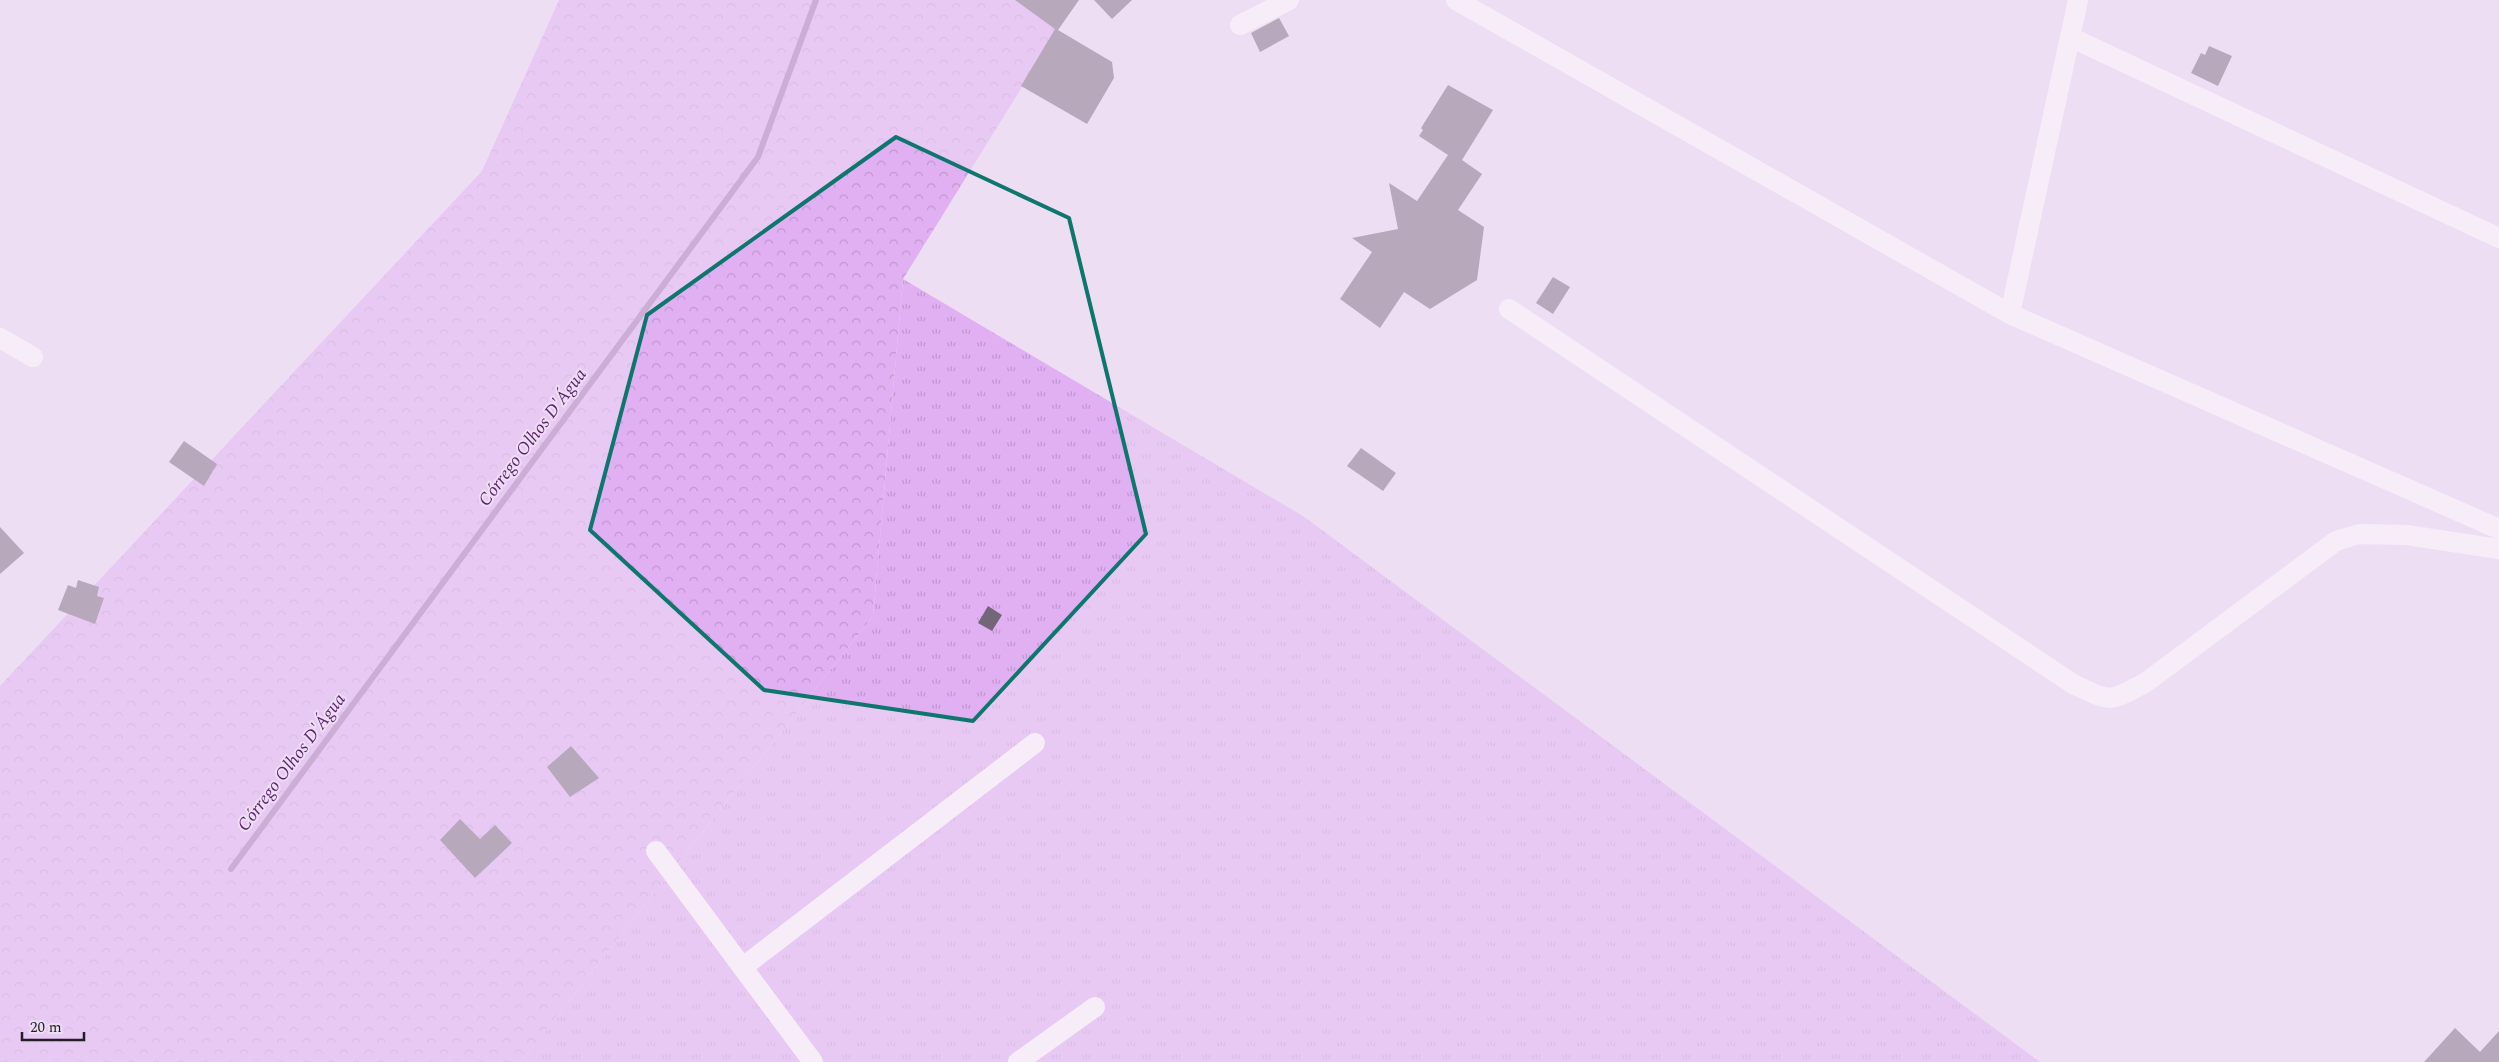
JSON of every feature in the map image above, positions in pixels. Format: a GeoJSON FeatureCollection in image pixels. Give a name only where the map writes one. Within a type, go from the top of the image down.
{"type":"FeatureCollection","features":[{"type":"Feature","properties":{"kind":"street"},"geometry":{"type":"LineString","coordinates":[[1240,25],[1289,0]]}},
{"type":"Feature","properties":{"kind":"street"},"geometry":{"type":"LineString","coordinates":[[1456,0],[2010,314],[2499,529]]}},
{"type":"Feature","properties":{"kind":"street"},"geometry":{"type":"LineString","coordinates":[[2010,314],[2070,37],[2074,2]]}},
{"type":"Feature","properties":{"kind":"street"},"geometry":{"type":"LineString","coordinates":[[2070,37],[2499,238]]}},
{"type":"Feature","properties":{"kind":"street"},"geometry":{"type":"LineString","coordinates":[[1509,309],[2073,684],[2106,699],[2121,696],[2145,683],[2336,541],[2359,534],[2407,534],[2499,549]]}},
{"type":"Feature","properties":{"kind":"street"},"geometry":{"type":"LineString","coordinates":[[0,338],[33,357]]}},
{"type":"Feature","properties":{"kind":"street"},"geometry":{"type":"LineString","coordinates":[[743,967],[1035,743]]}},
{"type":"Feature","properties":{"kind":"street"},"geometry":{"type":"LineString","coordinates":[[656,851],[814,1062]]}},
{"type":"Feature","properties":{"kind":"street"},"geometry":{"type":"LineString","coordinates":[[1018,1062],[1095,1007]]}},
{"type":"Feature","properties":{"kind":"highlighted area"},"geometry":{"type":"Polygon","coordinates":[[[896,137],[1069,218],[1146,534],[973,721],[764,690],[590,530],[647,315],[896,137]]]}},
{"type":"Feature","properties":{"kind":"green space"},"geometry":{"type":"Polygon","coordinates":[[[559,0],[1076,0],[903,279],[873,616],[521,1062],[0,1062],[0,686],[482,171],[559,0]]]}},
{"type":"Feature","properties":{"kind":"green space"},"geometry":{"type":"Polygon","coordinates":[[[903,279],[1303,516],[2040,1062],[521,1062],[873,616],[903,279]]]}},
{"type":"Feature","properties":{"kind":"building"},"geometry":{"type":"Polygon","coordinates":[[[1015,0],[1079,0],[1058,30],[1112,62],[1114,78],[1087,124],[1021,86],[1055,29],[1015,0]]]}},
{"type":"Feature","properties":{"kind":"building"},"geometry":{"type":"Polygon","coordinates":[[[1094,0],[1132,0],[1112,19],[1094,0]]]}},
{"type":"Feature","properties":{"kind":"building"},"geometry":{"type":"Polygon","coordinates":[[[1279,18],[1289,36],[1260,52],[1251,33],[1279,18]]]}},
{"type":"Feature","properties":{"kind":"building"},"geometry":{"type":"Polygon","coordinates":[[[2209,46],[2232,56],[2218,86],[2191,73],[2201,53],[2205,55],[2209,46]]]}},
{"type":"Feature","properties":{"kind":"building"},"geometry":{"type":"Polygon","coordinates":[[[1448,85],[1493,110],[1462,160],[1482,174],[1458,210],[1484,227],[1477,280],[1430,309],[1404,292],[1380,328],[1340,299],[1372,252],[1352,238],[1398,229],[1389,183],[1417,201],[1448,155],[1419,136],[1423,130],[1421,128],[1448,85]]]}},
{"type":"Feature","properties":{"kind":"building"},"geometry":{"type":"Polygon","coordinates":[[[1553,277],[1570,287],[1553,314],[1536,303],[1553,277]]]}},
{"type":"Feature","properties":{"kind":"building"},"geometry":{"type":"Polygon","coordinates":[[[184,441],[217,464],[204,486],[169,462],[184,441]]]}},
{"type":"Feature","properties":{"kind":"building"},"geometry":{"type":"Polygon","coordinates":[[[1361,448],[1396,473],[1383,491],[1347,466],[1361,448]]]}},
{"type":"Feature","properties":{"kind":"building"},"geometry":{"type":"Polygon","coordinates":[[[0,527],[24,553],[0,574],[0,527]]]}},
{"type":"Feature","properties":{"kind":"building"},"geometry":{"type":"Polygon","coordinates":[[[78,580],[99,587],[97,596],[104,598],[95,624],[58,610],[68,585],[76,588],[78,580]]]}},
{"type":"Feature","properties":{"kind":"building"},"geometry":{"type":"Polygon","coordinates":[[[988,606],[1002,615],[992,631],[978,623],[988,606]]]}},
{"type":"Feature","properties":{"kind":"building"},"geometry":{"type":"Polygon","coordinates":[[[571,746],[599,778],[570,797],[547,767],[571,746]]]}},
{"type":"Feature","properties":{"kind":"building"},"geometry":{"type":"Polygon","coordinates":[[[460,819],[480,839],[495,825],[512,843],[475,878],[440,840],[460,819]]]}},
{"type":"Feature","properties":{"kind":"building"},"geometry":{"type":"Polygon","coordinates":[[[2455,1028],[2480,1052],[2499,1031],[2499,1062],[2424,1062],[2455,1028]]]}},
{"type":"Feature","properties":{"kind":"waterway","name":"Córrego Olhos D'Água"},"geometry":{"type":"LineString","coordinates":[[231,869],[758,157],[816,0]]}}]}
